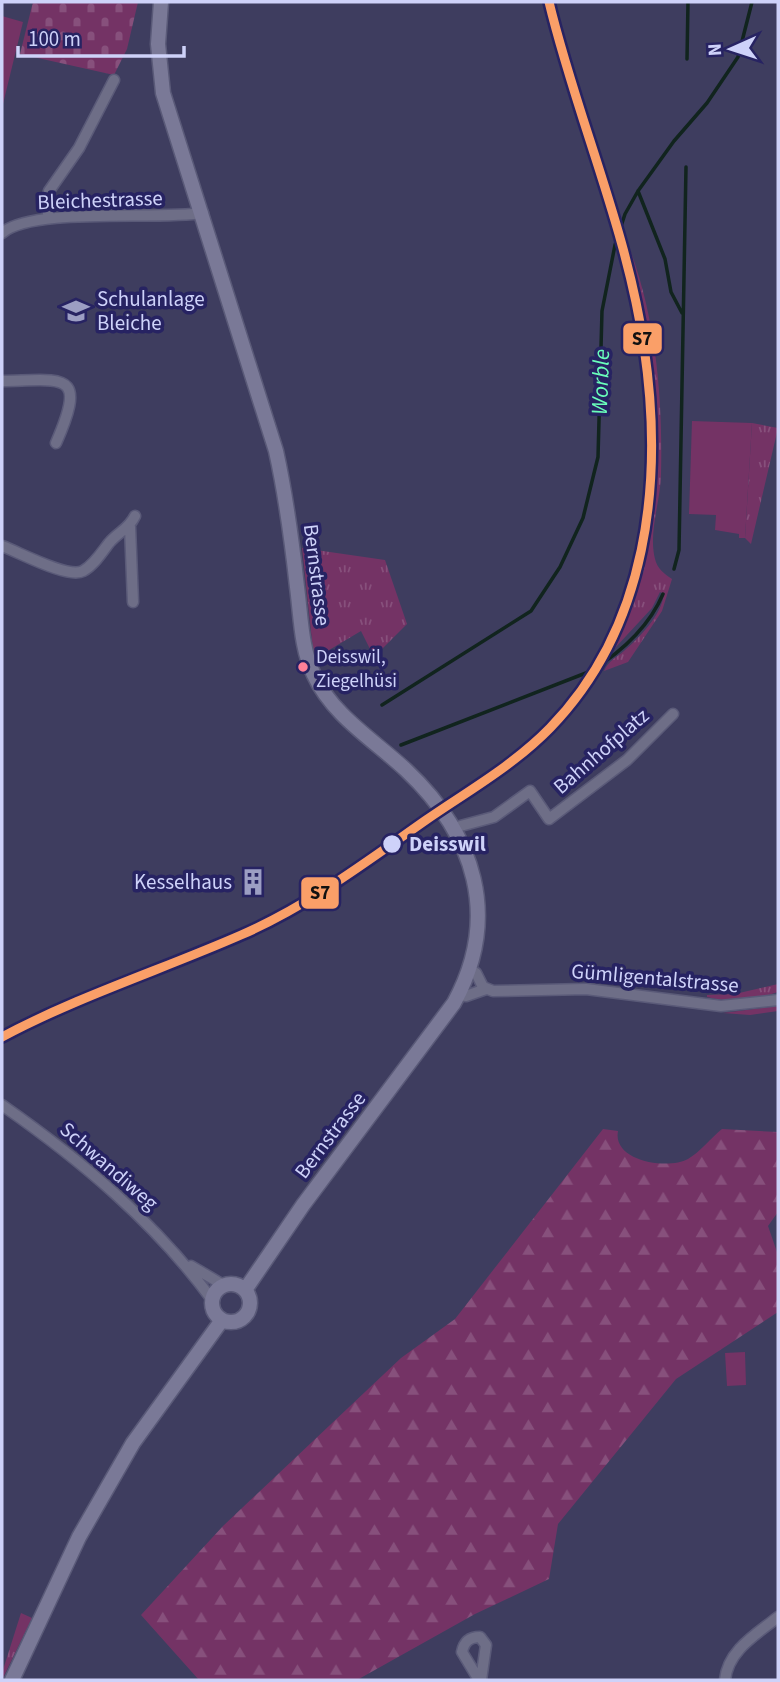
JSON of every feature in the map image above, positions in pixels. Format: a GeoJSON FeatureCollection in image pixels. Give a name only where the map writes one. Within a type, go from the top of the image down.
{"type":"FeatureCollection","features":[{"type":"Feature","properties":{"kind":"main road","name":"Bernstrasse"},"geometry":{"type":"LineString","coordinates":[[12,1680],[79,1537],[133,1443],[222,1320],[232,1322],[247,1314],[250,1300],[245,1290],[303,1205],[458,995],[469,969],[477,934],[478,896],[467,855],[453,828],[421,784],[329,699],[313,673],[304,644],[286,501],[276,451],[162,85],[157,32],[161,2]]}},
{"type":"Feature","properties":{"kind":"main road"},"geometry":{"type":"LineString","coordinates":[[222,1320],[215,1312],[213,1301],[217,1292],[225,1286],[236,1285],[245,1290]]}},
{"type":"Feature","properties":{"kind":"street"},"geometry":{"type":"LineString","coordinates":[[49,218],[49,191],[79,148],[114,80]]}},
{"type":"Feature","properties":{"kind":"street","name":"Bleichestrasse"},"geometry":{"type":"LineString","coordinates":[[2,233],[6,224],[49,218],[164,218],[203,213]]}},
{"type":"Feature","properties":{"kind":"street"},"geometry":{"type":"LineString","coordinates":[[2,381],[56,380],[66,386],[70,391],[71,409],[57,443]]}},
{"type":"Feature","properties":{"kind":"street"},"geometry":{"type":"LineString","coordinates":[[2,546],[40,560],[46,566],[77,573],[85,570],[132,521],[133,602]]}},
{"type":"Feature","properties":{"kind":"street","name":"Bahnhofplatz"},"geometry":{"type":"LineString","coordinates":[[453,828],[495,817],[530,791],[549,819],[618,768],[673,714]]}},
{"type":"Feature","properties":{"kind":"street"},"geometry":{"type":"LineString","coordinates":[[469,969],[486,989]]}},
{"type":"Feature","properties":{"kind":"street","name":"Gümligentalstrasse"},"geometry":{"type":"LineString","coordinates":[[458,995],[466,996],[486,989],[586,989],[715,1006],[748,1006],[778,1000]]}},
{"type":"Feature","properties":{"kind":"street","name":"Schwandiweg"},"geometry":{"type":"LineString","coordinates":[[2,1105],[91,1173],[185,1263],[213,1301]]}},
{"type":"Feature","properties":{"kind":"street","name":"Schwandiweg"},"geometry":{"type":"LineString","coordinates":[[185,1263],[225,1286]]}},
{"type":"Feature","properties":{"kind":"street"},"geometry":{"type":"LineString","coordinates":[[725,1680],[730,1661],[738,1651],[778,1617]]}},
{"type":"Feature","properties":{"kind":"green space"},"geometry":{"type":"Polygon","coordinates":[[[33,2],[138,2],[127,49],[114,75],[20,54],[33,2]]]}},
{"type":"Feature","properties":{"kind":"green space"},"geometry":{"type":"Polygon","coordinates":[[[2,16],[23,22],[2,108],[2,16]]]}},
{"type":"Feature","properties":{"kind":"green space"},"geometry":{"type":"Polygon","coordinates":[[[623,232],[643,290],[655,351],[661,443],[653,549],[657,565],[672,579],[662,611],[628,662],[604,671],[610,662],[649,626],[659,610],[664,594],[660,592],[652,608],[614,649],[634,600],[647,548],[655,496],[658,442],[648,336],[623,232]]]}},
{"type":"Feature","properties":{"kind":"green space"},"geometry":{"type":"Polygon","coordinates":[[[692,421],[752,423],[745,538],[739,538],[739,534],[715,530],[716,515],[689,514],[692,421]]]}},
{"type":"Feature","properties":{"kind":"green space"},"geometry":{"type":"Polygon","coordinates":[[[752,423],[778,428],[751,544],[745,538],[752,423]]]}},
{"type":"Feature","properties":{"kind":"green space"},"geometry":{"type":"Polygon","coordinates":[[[302,548],[385,560],[407,624],[374,657],[361,631],[314,659],[302,548]]]}},
{"type":"Feature","properties":{"kind":"green space"},"geometry":{"type":"Polygon","coordinates":[[[778,984],[778,992],[752,999],[725,1000],[707,997],[735,994],[778,984]]]}},
{"type":"Feature","properties":{"kind":"green space"},"geometry":{"type":"Polygon","coordinates":[[[778,1006],[778,1011],[750,1015],[723,1013],[778,1006]]]}},
{"type":"Feature","properties":{"kind":"green space"},"geometry":{"type":"Polygon","coordinates":[[[603,1129],[618,1131],[618,1141],[632,1156],[655,1163],[688,1159],[722,1129],[778,1132],[778,1212],[768,1226],[778,1255],[778,1312],[676,1379],[558,1524],[549,1579],[475,1614],[357,1680],[199,1680],[141,1615],[223,1526],[401,1358],[455,1319],[603,1129]]]}},
{"type":"Feature","properties":{"kind":"green space"},"geometry":{"type":"Polygon","coordinates":[[[745,1352],[746,1385],[727,1386],[725,1353],[745,1352]]]}},
{"type":"Feature","properties":{"kind":"green space"},"geometry":{"type":"Polygon","coordinates":[[[21,1613],[32,1618],[2,1680],[2,1673],[21,1613]]]}},
{"type":"Feature","properties":{"kind":"waterway"},"geometry":{"type":"LineString","coordinates":[[687,59],[688,2]]}},
{"type":"Feature","properties":{"kind":"waterway","name":"Worble"},"geometry":{"type":"LineString","coordinates":[[382,705],[531,611],[560,567],[583,518],[598,457],[602,311],[615,245],[625,214],[638,191],[674,141],[707,103],[738,57],[752,2]]}},
{"type":"Feature","properties":{"kind":"waterway"},"geometry":{"type":"LineString","coordinates":[[674,569],[679,550],[686,167]]}},
{"type":"Feature","properties":{"kind":"waterway"},"geometry":{"type":"LineString","coordinates":[[638,191],[665,259],[671,292],[682,313]]}},
{"type":"Feature","properties":{"kind":"waterway"},"geometry":{"type":"LineString","coordinates":[[401,745],[591,671],[633,638],[650,617],[663,594]]}},
{"type":"Feature","properties":{"kind":"transit line","name":"S7"},"geometry":{"type":"LineString","coordinates":[[2,1037],[90,996],[241,935],[290,911],[336,882],[490,777],[536,741],[583,688],[609,645],[628,599],[641,550],[649,500],[652,449],[650,398],[644,347],[626,260],[549,2]]}},
{"type":"Feature","properties":{"kind":"place","name":"Schulanlage Bleiche"},"geometry":{"type":"Point","coordinates":[76,311]}},
{"type":"Feature","properties":{"kind":"place","name":"Deisswil, Ziegelhüsi"},"geometry":{"type":"Point","coordinates":[303,667]}},
{"type":"Feature","properties":{"kind":"place","name":"Deisswil"},"geometry":{"type":"Point","coordinates":[392,844]}},
{"type":"Feature","properties":{"kind":"place","name":"Kesselhaus"},"geometry":{"type":"Point","coordinates":[253,882]}}]}
